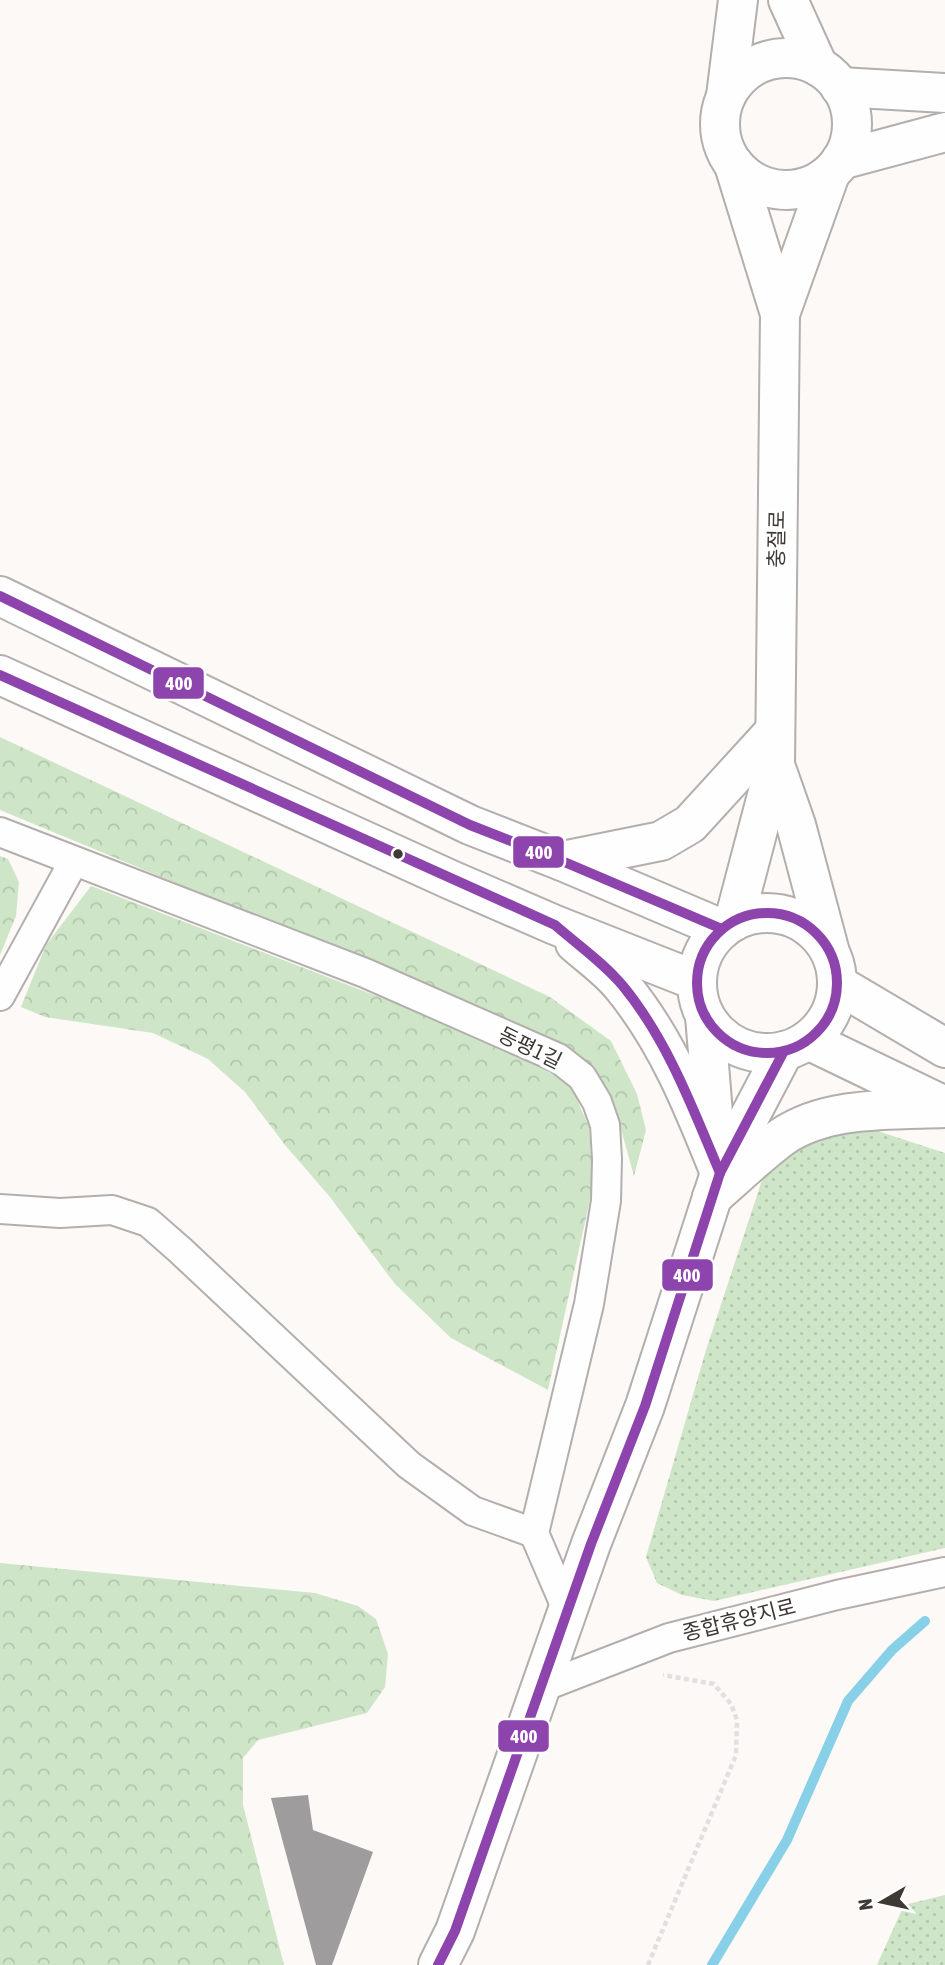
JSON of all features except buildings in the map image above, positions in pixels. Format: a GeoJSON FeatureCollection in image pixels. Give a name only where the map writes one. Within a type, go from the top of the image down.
{"type":"FeatureCollection","features":[{"type":"Feature","properties":{"kind":"main road"},"geometry":{"type":"LineString","coordinates":[[738,0],[726,96],[720,114],[720,132],[724,149],[734,165],[747,178],[762,187],[780,191],[806,187],[836,167],[945,132]]}},
{"type":"Feature","properties":{"kind":"main road"},"geometry":{"type":"LineString","coordinates":[[788,0],[829,76],[850,108],[852,126],[849,144],[836,167]]}},
{"type":"Feature","properties":{"kind":"main road"},"geometry":{"type":"LineString","coordinates":[[726,96],[735,81],[749,69],[765,61],[783,58],[801,60],[829,76],[945,93]]}},
{"type":"Feature","properties":{"kind":"main road","name":"충절로"},"geometry":{"type":"LineString","coordinates":[[728,925],[774,748],[780,314],[734,165]]}},
{"type":"Feature","properties":{"kind":"main road","name":"충절로"},"geometry":{"type":"LineString","coordinates":[[780,314],[836,167]]}},
{"type":"Feature","properties":{"kind":"main road"},"geometry":{"type":"LineString","coordinates":[[0,596],[470,825],[728,925]]}},
{"type":"Feature","properties":{"kind":"main road"},"geometry":{"type":"LineString","coordinates":[[0,675],[555,925],[701,998],[716,1031],[739,1046],[766,1053],[796,1046],[820,1029],[829,1016],[835,1000],[833,967],[818,934],[804,923],[769,912],[751,914],[728,925],[704,952],[701,998],[713,1117],[716,1185]]}},
{"type":"Feature","properties":{"kind":"main road"},"geometry":{"type":"LineString","coordinates":[[562,861],[661,841],[690,824],[774,748]]}},
{"type":"Feature","properties":{"kind":"main road","name":"충절로"},"geometry":{"type":"LineString","coordinates":[[774,748],[833,967]]}},
{"type":"Feature","properties":{"kind":"main road"},"geometry":{"type":"LineString","coordinates":[[555,925],[622,985],[656,1033],[684,1084],[716,1185]]}},
{"type":"Feature","properties":{"kind":"main road"},"geometry":{"type":"LineString","coordinates":[[833,967],[945,1048]]}},
{"type":"Feature","properties":{"kind":"main road"},"geometry":{"type":"LineString","coordinates":[[438,1965],[455,1931],[591,1544],[645,1406],[716,1185],[796,1046]]}},
{"type":"Feature","properties":{"kind":"main road"},"geometry":{"type":"LineString","coordinates":[[796,1046],[945,1107]]}},
{"type":"Feature","properties":{"kind":"main road"},"geometry":{"type":"LineString","coordinates":[[716,1185],[783,1137],[814,1121],[869,1111],[945,1107]]}},
{"type":"Feature","properties":{"kind":"street","name":"동평1길"},"geometry":{"type":"LineString","coordinates":[[0,832],[365,973],[558,1058],[582,1077],[597,1102],[605,1125],[606,1201],[589,1304],[534,1533]]}},
{"type":"Feature","properties":{"kind":"street"},"geometry":{"type":"LineString","coordinates":[[0,996],[74,861]]}},
{"type":"Feature","properties":{"kind":"street"},"geometry":{"type":"LineString","coordinates":[[0,1209],[60,1213],[112,1210],[148,1222],[190,1258],[409,1465],[473,1510],[534,1533],[568,1612]]}},
{"type":"Feature","properties":{"kind":"street","name":"종합휴양지로"},"geometry":{"type":"LineString","coordinates":[[540,1688],[669,1638],[837,1595],[945,1572]]}},
{"type":"Feature","properties":{"kind":"path"},"geometry":{"type":"LineString","coordinates":[[648,1965],[736,1755],[737,1720],[731,1704],[714,1684],[658,1674]]}},
{"type":"Feature","properties":{"kind":"green space"},"geometry":{"type":"Polygon","coordinates":[[[0,737],[550,997],[611,1041],[637,1094],[646,1130],[634,1176],[615,1108],[594,1072],[487,1012],[0,810],[0,737]]]}},
{"type":"Feature","properties":{"kind":"green space"},"geometry":{"type":"Polygon","coordinates":[[[0,856],[8,859],[19,882],[16,916],[0,955],[0,856]]]}},
{"type":"Feature","properties":{"kind":"green space"},"geometry":{"type":"Polygon","coordinates":[[[91,886],[540,1059],[572,1088],[589,1127],[593,1186],[548,1390],[451,1338],[395,1284],[330,1197],[285,1145],[245,1092],[208,1059],[153,1033],[45,1017],[21,1007],[46,945],[91,886]]]}},
{"type":"Feature","properties":{"kind":"green space"},"geometry":{"type":"Polygon","coordinates":[[[859,1125],[945,1153],[945,1548],[714,1601],[682,1595],[657,1583],[646,1557],[706,1350],[766,1168],[794,1138],[859,1125]]]}},
{"type":"Feature","properties":{"kind":"green space"},"geometry":{"type":"Polygon","coordinates":[[[0,1563],[315,1593],[358,1606],[376,1619],[388,1654],[385,1687],[367,1713],[258,1740],[243,1758],[243,1805],[284,1965],[0,1965],[0,1563]]]}},
{"type":"Feature","properties":{"kind":"green space"},"geometry":{"type":"Polygon","coordinates":[[[945,1895],[945,1965],[877,1965],[904,1905],[945,1895]]]}},
{"type":"Feature","properties":{"kind":"waterway"},"geometry":{"type":"LineString","coordinates":[[712,1965],[787,1840],[848,1701],[892,1650],[925,1621]]}},
{"type":"Feature","properties":{"kind":"transit line","name":"400"},"geometry":{"type":"LineString","coordinates":[[0,596],[470,825],[722,929]]}},
{"type":"Feature","properties":{"kind":"transit line","name":"400"},"geometry":{"type":"LineString","coordinates":[[0,675],[555,925],[608,970],[639,1007],[678,1076],[720,1173]]}},
{"type":"Feature","properties":{"kind":"transit line","name":"400"},"geometry":{"type":"LineString","coordinates":[[767,913],[794,918],[816,934],[832,956],[837,983],[832,1010],[816,1032],[794,1048],[767,1053],[740,1048],[718,1032],[702,1010],[697,983],[702,956],[718,934],[740,918],[767,913]]}},
{"type":"Feature","properties":{"kind":"transit line","name":"400"},"geometry":{"type":"LineString","coordinates":[[438,1965],[455,1931],[591,1544],[645,1406],[720,1173],[784,1051]]}}]}
